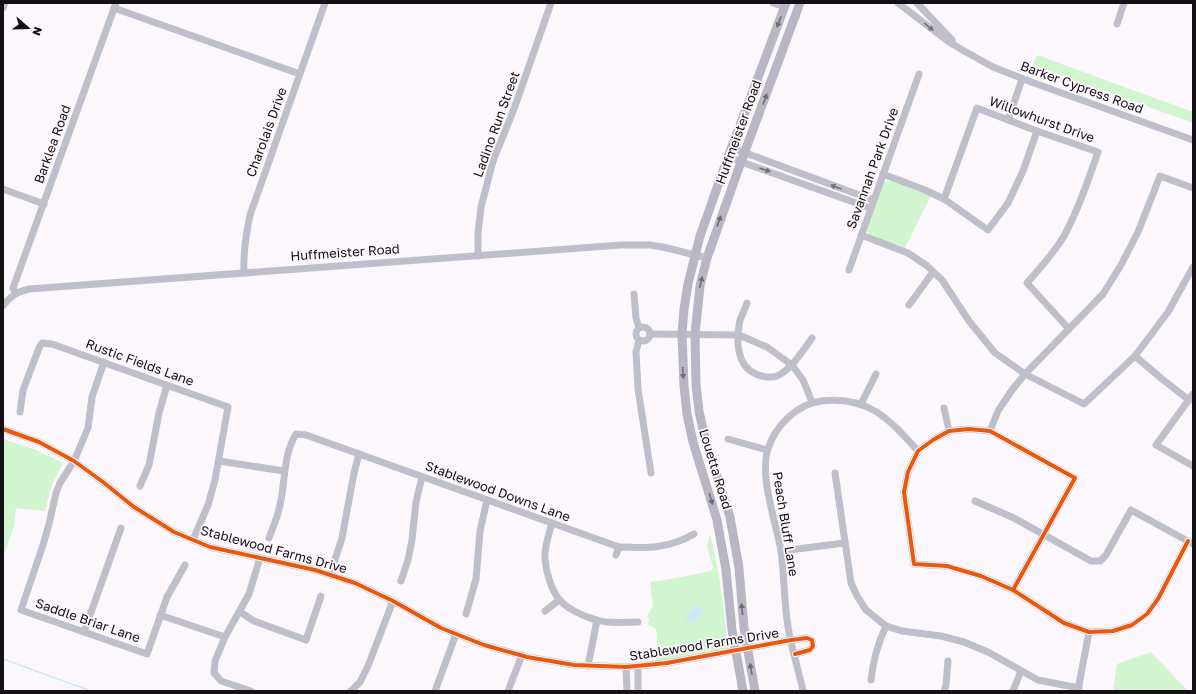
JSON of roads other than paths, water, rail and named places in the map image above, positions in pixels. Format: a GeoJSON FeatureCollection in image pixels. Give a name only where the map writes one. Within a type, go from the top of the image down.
{"type":"FeatureCollection","features":[{"type":"Feature","properties":{"kind":"main road","name":"Huffmeister Road"},"geometry":{"type":"LineString","coordinates":[[707,258],[742,157],[800,3]]}},
{"type":"Feature","properties":{"kind":"main road","name":"Huffmeister Road"},"geometry":{"type":"LineString","coordinates":[[695,254],[730,153],[786,5]]}},
{"type":"Feature","properties":{"kind":"main road","name":"Louetta Road"},"geometry":{"type":"LineString","coordinates":[[695,254],[688,284],[682,334],[684,386],[687,414],[693,442],[718,520],[735,650],[743,691]]}},
{"type":"Feature","properties":{"kind":"main road","name":"Louetta Road"},"geometry":{"type":"LineString","coordinates":[[707,258],[700,286],[695,334],[696,385],[699,411],[705,439],[730,517],[735,542],[747,648],[755,691]]}},
{"type":"Feature","properties":{"kind":"main road"},"geometry":{"type":"LineString","coordinates":[[693,442],[705,439]]}},
{"type":"Feature","properties":{"kind":"main road"},"geometry":{"type":"LineString","coordinates":[[722,544],[735,542]]}},
{"type":"Feature","properties":{"kind":"street"},"geometry":{"type":"LineString","coordinates":[[3,8],[5,3]]}},
{"type":"Feature","properties":{"kind":"street","name":"Charolais Drive"},"geometry":{"type":"LineString","coordinates":[[244,273],[245,237],[250,215],[325,3]]}},
{"type":"Feature","properties":{"kind":"street","name":"Ladino Run Street"},"geometry":{"type":"LineString","coordinates":[[478,256],[478,233],[481,207],[493,161],[514,109],[551,3]]}},
{"type":"Feature","properties":{"kind":"street"},"geometry":{"type":"LineString","coordinates":[[773,3],[786,5]]}},
{"type":"Feature","properties":{"kind":"street","name":"Barker Cypress Road"},"geometry":{"type":"LineString","coordinates":[[898,3],[937,34],[992,66],[1193,140]]}},
{"type":"Feature","properties":{"kind":"street","name":"Barker Cypress Road"},"geometry":{"type":"LineString","coordinates":[[917,3],[949,37],[966,52]]}},
{"type":"Feature","properties":{"kind":"street"},"geometry":{"type":"LineString","coordinates":[[1117,24],[1124,3]]}},
{"type":"Feature","properties":{"kind":"street"},"geometry":{"type":"LineString","coordinates":[[115,6],[300,74]]}},
{"type":"Feature","properties":{"kind":"street","name":"Barklea Road"},"geometry":{"type":"LineString","coordinates":[[15,293],[13,288],[115,6]]}},
{"type":"Feature","properties":{"kind":"street","name":"Savannah Park Drive"},"geometry":{"type":"LineString","coordinates":[[848,270],[918,74]]}},
{"type":"Feature","properties":{"kind":"street"},"geometry":{"type":"LineString","coordinates":[[1008,120],[1022,78]]}},
{"type":"Feature","properties":{"kind":"street","name":"Willowhurst Drive"},"geometry":{"type":"LineString","coordinates":[[944,199],[977,108],[1098,152],[1077,208],[1063,237],[1045,263],[1027,283],[1068,329]]}},
{"type":"Feature","properties":{"kind":"street"},"geometry":{"type":"LineString","coordinates":[[882,174],[926,190],[944,199],[988,230],[1008,203],[1023,171],[1037,131]]}},
{"type":"Feature","properties":{"kind":"street"},"geometry":{"type":"LineString","coordinates":[[730,153],[806,176],[873,200]]}},
{"type":"Feature","properties":{"kind":"street"},"geometry":{"type":"LineString","coordinates":[[742,157],[804,184],[870,208]]}},
{"type":"Feature","properties":{"kind":"street"},"geometry":{"type":"LineString","coordinates":[[804,184],[806,176]]}},
{"type":"Feature","properties":{"kind":"street"},"geometry":{"type":"LineString","coordinates":[[990,431],[998,411],[1025,374],[1103,294],[1121,265],[1138,232],[1160,176],[1193,188]]}},
{"type":"Feature","properties":{"kind":"street"},"geometry":{"type":"LineString","coordinates":[[3,189],[44,204]]}},
{"type":"Feature","properties":{"kind":"street"},"geometry":{"type":"LineString","coordinates":[[861,235],[908,253],[926,265],[942,280],[969,321],[995,353],[1025,374],[1084,404],[1135,356],[1168,312],[1193,268]]}},
{"type":"Feature","properties":{"kind":"street","name":"Huffmeister Road"},"geometry":{"type":"LineString","coordinates":[[15,293],[29,289],[639,244],[663,247],[707,258]]}},
{"type":"Feature","properties":{"kind":"street"},"geometry":{"type":"LineString","coordinates":[[909,305],[933,272]]}},
{"type":"Feature","properties":{"kind":"street"},"geometry":{"type":"LineString","coordinates":[[3,306],[15,293]]}},
{"type":"Feature","properties":{"kind":"street"},"geometry":{"type":"LineString","coordinates":[[634,294],[636,318],[639,328],[636,334],[639,340],[636,352],[638,389],[650,474]]}},
{"type":"Feature","properties":{"kind":"street"},"geometry":{"type":"LineString","coordinates":[[747,303],[740,320],[738,346],[742,361],[750,372],[763,377],[777,376],[792,365],[812,338]]}},
{"type":"Feature","properties":{"kind":"street"},"geometry":{"type":"LineString","coordinates":[[639,328],[648,328],[650,334],[648,339],[639,340]]}},
{"type":"Feature","properties":{"kind":"street"},"geometry":{"type":"LineString","coordinates":[[650,334],[739,335],[767,346],[792,365],[803,380],[812,402],[843,400],[861,404],[877,412],[896,426],[918,450]]}},
{"type":"Feature","properties":{"kind":"street","name":"Rustic Fields Lane"},"geometry":{"type":"LineString","coordinates":[[20,412],[23,390],[39,348],[42,343],[52,344],[228,407],[219,461]]}},
{"type":"Feature","properties":{"kind":"street"},"geometry":{"type":"LineString","coordinates":[[1135,356],[1162,379],[1191,397],[1156,445],[1193,466]]}},
{"type":"Feature","properties":{"kind":"street"},"geometry":{"type":"LineString","coordinates":[[74,461],[88,428],[92,397],[104,362]]}},
{"type":"Feature","properties":{"kind":"street"},"geometry":{"type":"LineString","coordinates":[[861,404],[876,374]]}},
{"type":"Feature","properties":{"kind":"street"},"geometry":{"type":"LineString","coordinates":[[140,486],[149,465],[167,385]]}},
{"type":"Feature","properties":{"kind":"street","name":"Peach Bluff Lane"},"geometry":{"type":"LineString","coordinates":[[803,691],[787,620],[781,551],[765,474],[768,450],[777,429],[795,412],[812,402]]}},
{"type":"Feature","properties":{"kind":"street"},"geometry":{"type":"LineString","coordinates":[[944,408],[949,431]]}},
{"type":"Feature","properties":{"kind":"street","name":"Stablewood Farms Drive"},"geometry":{"type":"LineString","coordinates":[[3,429],[39,442],[74,461],[104,482],[134,507],[174,532],[210,547],[314,570],[355,582],[441,628],[484,644],[522,655],[574,665],[626,667],[667,663],[791,640],[806,638],[812,640],[813,646],[810,650],[794,654]]}},
{"type":"Feature","properties":{"kind":"street"},"geometry":{"type":"LineString","coordinates":[[974,501],[1014,518],[1044,535],[1091,561],[1100,561],[1106,555],[1131,510],[1190,542],[1158,598],[1147,614],[1132,625],[1113,631],[1089,632],[1064,623],[1013,590],[981,576],[947,566],[914,564],[904,492],[908,472],[918,450],[949,431],[969,429],[990,431],[1075,478],[1044,535],[1013,590]]}},
{"type":"Feature","properties":{"kind":"street","name":"Stablewood Downs Lane"},"geometry":{"type":"LineString","coordinates":[[284,471],[290,443],[296,434],[306,435],[619,546],[648,548],[664,546],[686,539],[694,534]]}},
{"type":"Feature","properties":{"kind":"street"},"geometry":{"type":"LineString","coordinates":[[728,439],[768,450]]}},
{"type":"Feature","properties":{"kind":"street"},"geometry":{"type":"LineString","coordinates":[[330,575],[342,538],[359,454]]}},
{"type":"Feature","properties":{"kind":"street","name":"Saddle Briar Lane"},"geometry":{"type":"LineString","coordinates":[[74,461],[60,483],[56,493],[43,545],[21,610],[147,654],[160,615]]}},
{"type":"Feature","properties":{"kind":"street"},"geometry":{"type":"LineString","coordinates":[[193,540],[208,506],[219,461],[284,471],[280,509],[269,538]]}},
{"type":"Feature","properties":{"kind":"street"},"geometry":{"type":"LineString","coordinates":[[835,473],[851,583],[866,610],[886,626],[902,631],[941,636],[964,642],[988,652],[1038,680],[1079,689],[1089,632]]}},
{"type":"Feature","properties":{"kind":"street"},"geometry":{"type":"LineString","coordinates":[[401,581],[408,560],[412,540],[416,502],[422,477]]}},
{"type":"Feature","properties":{"kind":"street"},"geometry":{"type":"LineString","coordinates":[[466,614],[476,579],[480,531],[487,500]]}},
{"type":"Feature","properties":{"kind":"street"},"geometry":{"type":"LineString","coordinates":[[552,523],[548,536],[545,558],[550,583],[559,600],[578,614],[597,620],[638,622]]}},
{"type":"Feature","properties":{"kind":"street"},"geometry":{"type":"LineString","coordinates":[[84,632],[121,528]]}},
{"type":"Feature","properties":{"kind":"street"},"geometry":{"type":"LineString","coordinates":[[781,551],[845,543]]}},
{"type":"Feature","properties":{"kind":"street"},"geometry":{"type":"LineString","coordinates":[[616,555],[619,546]]}},
{"type":"Feature","properties":{"kind":"street"},"geometry":{"type":"LineString","coordinates":[[251,691],[221,681],[214,673],[215,661],[225,637],[249,594],[260,558]]}},
{"type":"Feature","properties":{"kind":"street"},"geometry":{"type":"LineString","coordinates":[[185,566],[167,597],[160,615],[225,637]]}},
{"type":"Feature","properties":{"kind":"street"},"geometry":{"type":"LineString","coordinates":[[240,612],[254,621],[306,640],[321,596]]}},
{"type":"Feature","properties":{"kind":"street"},"geometry":{"type":"LineString","coordinates":[[545,611],[559,600]]}},
{"type":"Feature","properties":{"kind":"street"},"geometry":{"type":"LineString","coordinates":[[351,691],[360,682],[368,666],[393,601]]}},
{"type":"Feature","properties":{"kind":"street"},"geometry":{"type":"LineString","coordinates":[[588,666],[597,620]]}},
{"type":"Feature","properties":{"kind":"street"},"geometry":{"type":"LineString","coordinates":[[871,680],[880,638],[886,626]]}},
{"type":"Feature","properties":{"kind":"street"},"geometry":{"type":"LineString","coordinates":[[435,691],[456,634]]}},
{"type":"Feature","properties":{"kind":"street"},"geometry":{"type":"LineString","coordinates":[[508,691],[522,655]]}},
{"type":"Feature","properties":{"kind":"street"},"geometry":{"type":"LineString","coordinates":[[944,691],[948,661]]}},
{"type":"Feature","properties":{"kind":"street"},"geometry":{"type":"LineString","coordinates":[[638,666],[638,691]]}},
{"type":"Feature","properties":{"kind":"street"},"geometry":{"type":"LineString","coordinates":[[626,667],[627,691]]}},
{"type":"Feature","properties":{"kind":"street"},"geometry":{"type":"LineString","coordinates":[[1013,691],[1021,671]]}},
{"type":"Feature","properties":{"kind":"water"},"geometry":{"type":"Polygon","coordinates":[[[696,605],[704,610],[693,624],[684,618],[686,616],[687,617],[696,605]]]}},
{"type":"Feature","properties":{"kind":"waterway"},"geometry":{"type":"LineString","coordinates":[[3,659],[91,691]]}}]}
